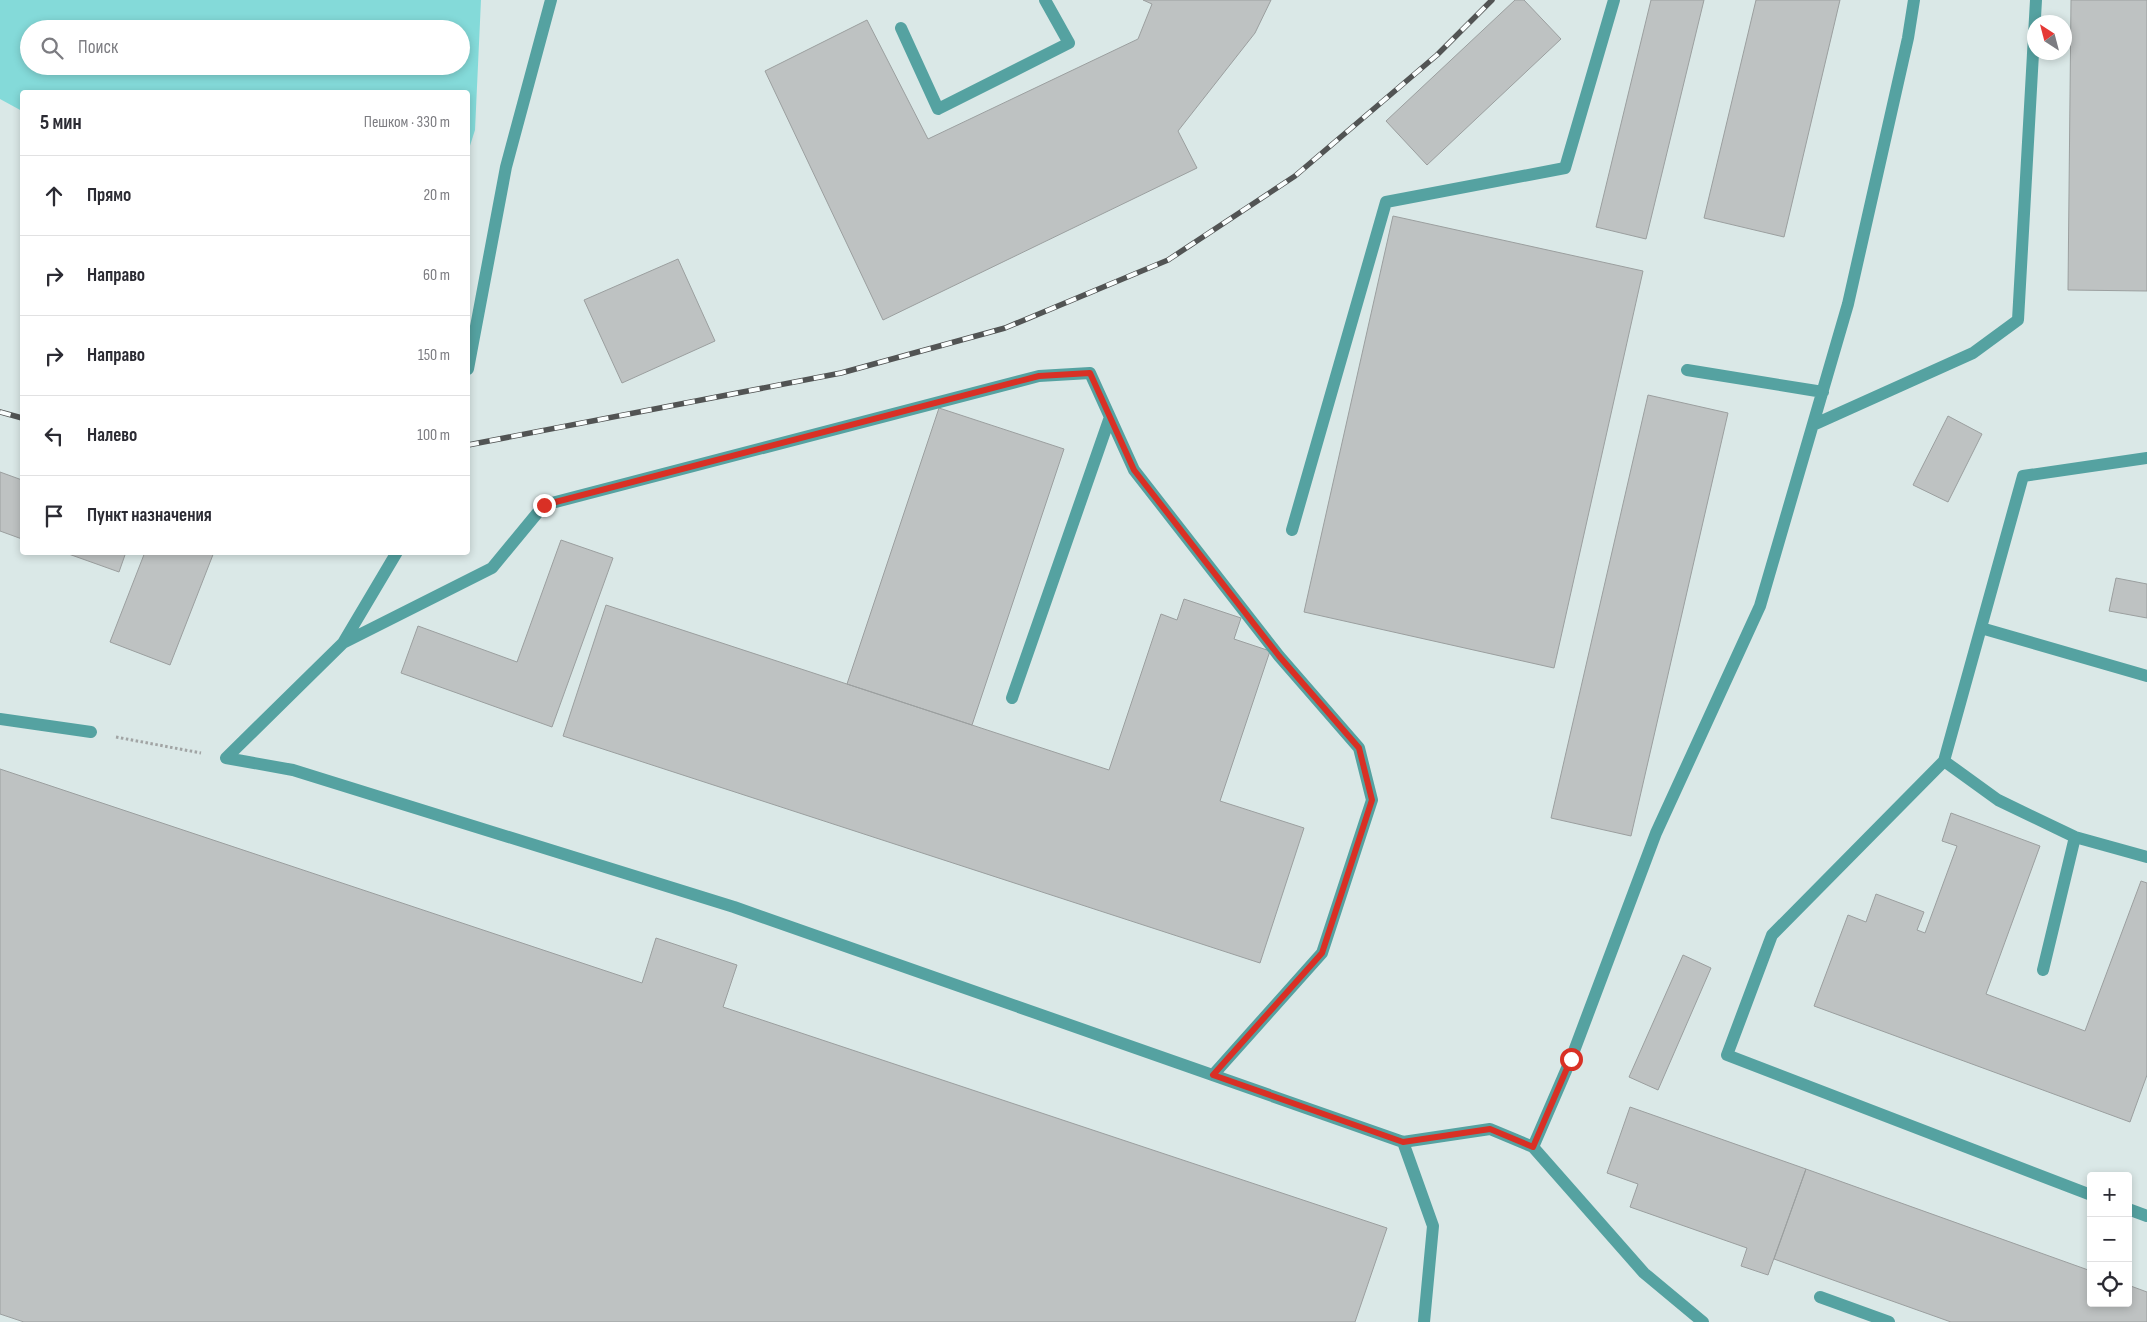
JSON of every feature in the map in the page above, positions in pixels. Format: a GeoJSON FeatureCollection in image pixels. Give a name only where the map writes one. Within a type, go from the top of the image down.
{"type":"FeatureCollection","features":[{"type":"Feature","properties":{"kind":"lane"},"geometry":{"type":"LineString","coordinates":[[470,358],[506,167],[551,0]]}},
{"type":"Feature","properties":{"kind":"lane"},"geometry":{"type":"LineString","coordinates":[[901,28],[938,109],[1069,42],[1045,0]]}},
{"type":"Feature","properties":{"kind":"lane"},"geometry":{"type":"LineString","coordinates":[[1292,530],[1386,202],[1565,168],[1614,0]]}},
{"type":"Feature","properties":{"kind":"lane"},"geometry":{"type":"LineString","coordinates":[[1533,1147],[1571,1059],[1656,833],[1760,606],[1848,304],[1908,38],[1914,0]]}},
{"type":"Feature","properties":{"kind":"lane"},"geometry":{"type":"LineString","coordinates":[[1813,425],[1973,353],[2018,320],[2036,0]]}},
{"type":"Feature","properties":{"kind":"lane"},"geometry":{"type":"LineString","coordinates":[[1687,370],[1823,392]]}},
{"type":"Feature","properties":{"kind":"lane"},"geometry":{"type":"LineString","coordinates":[[343,643],[492,568],[544,505],[1039,376],[1090,373],[1134,470],[1279,656],[1359,748],[1372,800],[1322,953],[1213,1075]]}},
{"type":"Feature","properties":{"kind":"lane"},"geometry":{"type":"LineString","coordinates":[[1012,698],[1110,417]]}},
{"type":"Feature","properties":{"kind":"lane"},"geometry":{"type":"LineString","coordinates":[[2087,1193],[1727,1055],[1772,935],[1944,761],[2023,476],[2147,458]]}},
{"type":"Feature","properties":{"kind":"lane"},"geometry":{"type":"LineString","coordinates":[[226,758],[343,643],[395,555]]}},
{"type":"Feature","properties":{"kind":"lane"},"geometry":{"type":"LineString","coordinates":[[1981,628],[2147,676]]}},
{"type":"Feature","properties":{"kind":"lane"},"geometry":{"type":"LineString","coordinates":[[0,719],[91,732]]}},
{"type":"Feature","properties":{"kind":"lane"},"geometry":{"type":"LineString","coordinates":[[226,758],[293,770],[734,907],[1403,1142],[1490,1129],[1533,1147],[1644,1273],[1703,1322]]}},
{"type":"Feature","properties":{"kind":"lane"},"geometry":{"type":"LineString","coordinates":[[1944,761],[1998,800],[2075,838],[2147,857]]}},
{"type":"Feature","properties":{"kind":"lane"},"geometry":{"type":"LineString","coordinates":[[2043,970],[2075,838]]}},
{"type":"Feature","properties":{"kind":"lane"},"geometry":{"type":"LineString","coordinates":[[1403,1142],[1433,1226],[1424,1322]]}},
{"type":"Feature","properties":{"kind":"lane"},"geometry":{"type":"LineString","coordinates":[[2132,1210],[2147,1216]]}},
{"type":"Feature","properties":{"kind":"lane"},"geometry":{"type":"LineString","coordinates":[[1820,1297],[1889,1322]]}},
{"type":"Feature","properties":{"kind":"path"},"geometry":{"type":"LineString","coordinates":[[91,732],[226,758]]}},
{"type":"Feature","properties":{"kind":"shaded area"},"geometry":{"type":"Polygon","coordinates":[[[0,0],[2147,0],[2147,1322],[0,1322],[0,0]]]}},
{"type":"Feature","properties":{"kind":"shaded area"},"geometry":{"type":"Polygon","coordinates":[[[0,0],[481,0],[475,130],[470,146],[470,90],[20,90],[20,110],[0,99],[0,0]]]}},
{"type":"Feature","properties":{"kind":"building"},"geometry":{"type":"Polygon","coordinates":[[[1143,0],[1271,0],[1255,33],[1178,131],[1197,168],[883,320],[765,71],[867,20],[928,139],[1138,39],[1152,4],[1143,0]]]}},
{"type":"Feature","properties":{"kind":"building"},"geometry":{"type":"Polygon","coordinates":[[[1515,0],[1524,0],[1561,39],[1427,165],[1386,121],[1515,0]]]}},
{"type":"Feature","properties":{"kind":"building"},"geometry":{"type":"Polygon","coordinates":[[[1651,0],[1704,0],[1646,239],[1596,227],[1651,0]]]}},
{"type":"Feature","properties":{"kind":"building"},"geometry":{"type":"Polygon","coordinates":[[[1756,0],[1840,0],[1784,237],[1704,218],[1756,0]]]}},
{"type":"Feature","properties":{"kind":"building"},"geometry":{"type":"Polygon","coordinates":[[[2071,0],[2147,0],[2147,291],[2068,290],[2070,60],[2072,60],[2071,0]]]}},
{"type":"Feature","properties":{"kind":"building"},"geometry":{"type":"Polygon","coordinates":[[[1393,216],[1643,271],[1554,668],[1304,612],[1393,216]]]}},
{"type":"Feature","properties":{"kind":"building"},"geometry":{"type":"Polygon","coordinates":[[[678,259],[715,341],[622,383],[584,300],[678,259]]]}},
{"type":"Feature","properties":{"kind":"building"},"geometry":{"type":"Polygon","coordinates":[[[1648,395],[1728,413],[1631,836],[1551,818],[1648,395]]]}},
{"type":"Feature","properties":{"kind":"building"},"geometry":{"type":"Polygon","coordinates":[[[939,408],[1064,449],[972,725],[847,684],[939,408]]]}},
{"type":"Feature","properties":{"kind":"building"},"geometry":{"type":"Polygon","coordinates":[[[1948,416],[1982,434],[1948,502],[1913,485],[1948,416]]]}},
{"type":"Feature","properties":{"kind":"building"},"geometry":{"type":"Polygon","coordinates":[[[0,472],[20,479],[20,538],[0,531],[0,472]]]}},
{"type":"Feature","properties":{"kind":"building"},"geometry":{"type":"Polygon","coordinates":[[[561,540],[613,558],[552,727],[401,673],[418,626],[517,662],[561,540]]]}},
{"type":"Feature","properties":{"kind":"building"},"geometry":{"type":"Polygon","coordinates":[[[71,555],[125,555],[119,572],[71,555]]]}},
{"type":"Feature","properties":{"kind":"building"},"geometry":{"type":"Polygon","coordinates":[[[144,555],[213,555],[170,665],[110,642],[144,555]]]}},
{"type":"Feature","properties":{"kind":"building"},"geometry":{"type":"Polygon","coordinates":[[[2116,578],[2147,584],[2147,618],[2109,611],[2116,578]]]}},
{"type":"Feature","properties":{"kind":"building"},"geometry":{"type":"Polygon","coordinates":[[[1184,599],[1241,618],[1234,639],[1270,651],[1220,801],[1304,828],[1260,963],[563,736],[606,605],[1109,770],[1161,614],[1177,620],[1184,599]]]}},
{"type":"Feature","properties":{"kind":"building"},"geometry":{"type":"Polygon","coordinates":[[[0,769],[642,983],[656,938],[737,965],[723,1007],[1387,1228],[1355,1322],[24,1322],[0,1314],[0,769]]]}},
{"type":"Feature","properties":{"kind":"building"},"geometry":{"type":"Polygon","coordinates":[[[1951,813],[2040,846],[1986,994],[2085,1031],[2141,881],[2147,883],[2147,1075],[2130,1122],[1814,1006],[1848,915],[1866,922],[1876,894],[1924,912],[1917,930],[1925,933],[1957,846],[1942,841],[1951,813]]]}},
{"type":"Feature","properties":{"kind":"building"},"geometry":{"type":"Polygon","coordinates":[[[1683,955],[1711,968],[1658,1090],[1629,1077],[1683,955]]]}},
{"type":"Feature","properties":{"kind":"building"},"geometry":{"type":"Polygon","coordinates":[[[1630,1107],[1806,1169],[1768,1275],[1741,1266],[1747,1248],[1630,1207],[1638,1184],[1607,1173],[1630,1107]]]}},
{"type":"Feature","properties":{"kind":"building"},"geometry":{"type":"Polygon","coordinates":[[[1806,1169],[2087,1270],[2087,1307],[2132,1307],[2132,1286],[2147,1292],[2147,1322],[1951,1322],[1774,1259],[1806,1169]]]}},
{"type":"Feature","properties":{"kind":"railway"},"geometry":{"type":"LineString","coordinates":[[470,445],[841,373],[1005,328],[1168,260],[1295,176],[1437,55],[1492,0]]}},
{"type":"Feature","properties":{"kind":"railway"},"geometry":{"type":"LineString","coordinates":[[0,412],[20,417]]}},
{"type":"Feature","properties":{"kind":"route"},"geometry":{"type":"LineString","coordinates":[[544,505],[1039,376],[1090,373],[1134,470],[1279,656],[1359,748],[1372,800],[1322,953],[1213,1075],[1403,1142],[1490,1129],[1533,1147],[1571,1059]]}}]}
